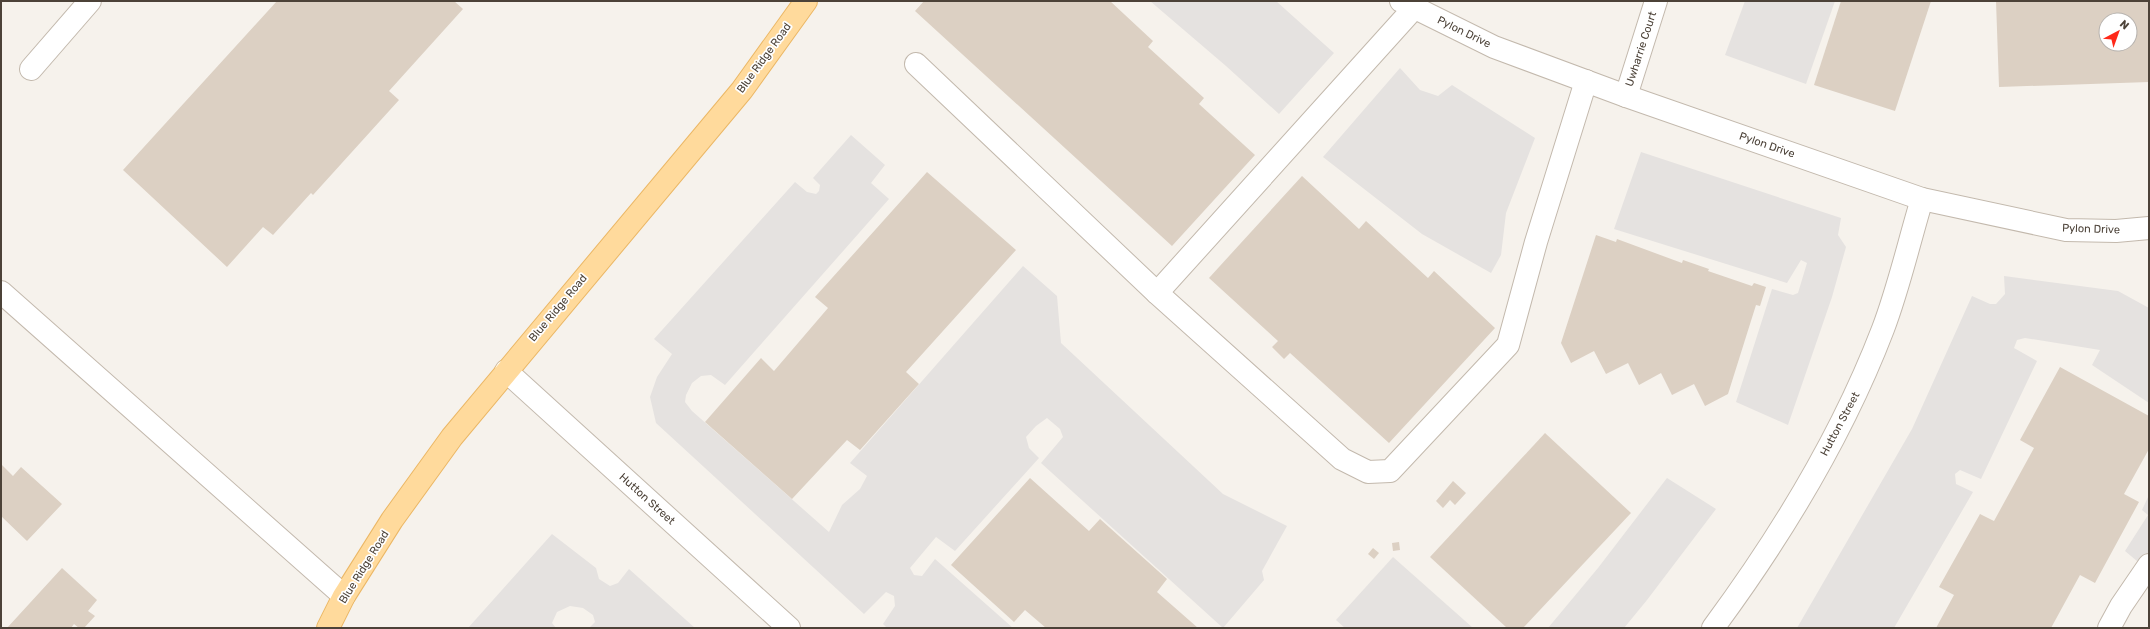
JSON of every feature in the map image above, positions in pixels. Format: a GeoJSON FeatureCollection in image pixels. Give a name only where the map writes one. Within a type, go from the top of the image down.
{"type":"FeatureCollection","features":[{"type":"Feature","properties":{"kind":"main road","name":"Blue Ridge Road"},"geometry":{"type":"LineString","coordinates":[[328,628],[344,596],[392,520],[452,437],[742,90],[806,1]]}},
{"type":"Feature","properties":{"kind":"street"},"geometry":{"type":"LineString","coordinates":[[31,69],[90,1]]}},
{"type":"Feature","properties":{"kind":"street","name":"Uwharrie Court"},"geometry":{"type":"LineString","coordinates":[[1626,96],[1656,1]]}},
{"type":"Feature","properties":{"kind":"street"},"geometry":{"type":"LineString","coordinates":[[1157,293],[1407,4]]}},
{"type":"Feature","properties":{"kind":"street","name":"Pylon Drive"},"geometry":{"type":"LineString","coordinates":[[1407,4],[1494,47],[1626,96],[1922,199],[2066,230],[2116,231],[2149,228]]}},
{"type":"Feature","properties":{"kind":"street"},"geometry":{"type":"LineString","coordinates":[[916,64],[1157,293],[1342,459],[1368,472],[1390,471],[1508,345],[1536,242],[1586,81]]}},
{"type":"Feature","properties":{"kind":"street","name":"Hutton Street"},"geometry":{"type":"LineString","coordinates":[[1713,628],[1747,582],[1793,512],[1854,399],[1883,328],[1922,199]]}},
{"type":"Feature","properties":{"kind":"street"},"geometry":{"type":"LineString","coordinates":[[1,292],[344,596]]}},
{"type":"Feature","properties":{"kind":"street","name":"Hutton Street"},"geometry":{"type":"LineString","coordinates":[[506,371],[789,628]]}},
{"type":"Feature","properties":{"kind":"street"},"geometry":{"type":"LineString","coordinates":[[2109,628],[2121,606],[2149,565]]}},
{"type":"Feature","properties":{"kind":"shaded area"},"geometry":{"type":"Polygon","coordinates":[[[1150,1],[1276,1],[1334,53],[1279,114],[1150,1]]]}},
{"type":"Feature","properties":{"kind":"shaded area"},"geometry":{"type":"Polygon","coordinates":[[[1745,1],[1835,1],[1806,84],[1725,55],[1745,1]]]}},
{"type":"Feature","properties":{"kind":"shaded area"},"geometry":{"type":"Polygon","coordinates":[[[1400,68],[1420,90],[1438,96],[1452,85],[1535,138],[1506,213],[1501,255],[1491,273],[1422,234],[1323,157],[1400,68]]]}},
{"type":"Feature","properties":{"kind":"shaded area"},"geometry":{"type":"Polygon","coordinates":[[[851,135],[885,165],[871,183],[889,199],[725,385],[711,375],[701,376],[692,383],[686,395],[685,402],[692,411],[829,532],[842,505],[860,489],[867,476],[850,463],[1023,266],[1057,296],[1061,343],[1223,494],[1287,526],[1262,571],[1264,580],[1223,628],[1041,463],[1063,437],[1060,429],[1047,418],[1036,426],[1026,437],[1029,448],[1039,458],[955,551],[936,537],[910,568],[914,575],[922,576],[935,559],[1013,628],[887,628],[883,624],[895,606],[894,596],[886,592],[864,614],[656,423],[650,397],[657,377],[672,354],[654,339],[795,182],[807,192],[816,194],[819,191],[820,185],[813,178],[851,135]]]}},
{"type":"Feature","properties":{"kind":"shaded area"},"geometry":{"type":"Polygon","coordinates":[[[1641,152],[1841,218],[1838,235],[1846,247],[1832,297],[1788,425],[1736,402],[1772,289],[1793,295],[1798,293],[1807,263],[1801,260],[1787,283],[1614,229],[1641,152]]]}},
{"type":"Feature","properties":{"kind":"shaded area"},"geometry":{"type":"Polygon","coordinates":[[[2004,276],[2118,291],[2149,308],[2149,403],[2092,365],[2100,350],[2025,338],[2017,340],[2014,348],[2037,361],[1981,479],[1960,470],[1955,474],[1956,484],[1973,492],[1894,628],[1797,628],[1912,429],[1972,296],[1990,304],[1996,304],[2005,294],[2004,276]]]}},
{"type":"Feature","properties":{"kind":"shaded area"},"geometry":{"type":"Polygon","coordinates":[[[1667,478],[1716,509],[1647,600],[1624,628],[1548,628],[1598,568],[1667,478]]]}},
{"type":"Feature","properties":{"kind":"shaded area"},"geometry":{"type":"Polygon","coordinates":[[[2149,495],[2149,571],[2125,551],[2148,515],[2142,510],[2149,495]]]}},
{"type":"Feature","properties":{"kind":"shaded area"},"geometry":{"type":"Polygon","coordinates":[[[552,534],[596,568],[599,579],[610,586],[618,583],[629,569],[695,628],[589,628],[595,622],[593,615],[583,608],[570,606],[557,612],[552,623],[556,628],[468,628],[552,534]]]}},
{"type":"Feature","properties":{"kind":"shaded area"},"geometry":{"type":"Polygon","coordinates":[[[1393,557],[1473,628],[1345,628],[1336,620],[1393,557]]]}},
{"type":"Feature","properties":{"kind":"building"},"geometry":{"type":"Polygon","coordinates":[[[277,1],[454,1],[463,9],[389,91],[399,100],[313,195],[311,193],[273,235],[263,227],[227,267],[123,170],[277,1]]]}},
{"type":"Feature","properties":{"kind":"building"},"geometry":{"type":"Polygon","coordinates":[[[924,1],[1110,1],[1153,41],[1148,47],[1204,98],[1199,104],[1255,155],[1172,246],[915,11],[924,1]]]}},
{"type":"Feature","properties":{"kind":"building"},"geometry":{"type":"Polygon","coordinates":[[[1841,1],[1931,1],[1895,111],[1814,85],[1841,1]]]}},
{"type":"Feature","properties":{"kind":"building"},"geometry":{"type":"Polygon","coordinates":[[[1996,1],[2149,1],[2149,82],[1999,87],[1996,1]]]}},
{"type":"Feature","properties":{"kind":"building"},"geometry":{"type":"Polygon","coordinates":[[[927,172],[1016,250],[906,372],[919,384],[860,450],[847,440],[792,499],[705,422],[761,358],[774,371],[828,308],[815,297],[927,172]]]}},
{"type":"Feature","properties":{"kind":"building"},"geometry":{"type":"Polygon","coordinates":[[[1302,176],[1359,229],[1366,221],[1428,278],[1434,271],[1495,328],[1389,443],[1290,353],[1284,359],[1272,347],[1278,341],[1209,278],[1302,176]]]}},
{"type":"Feature","properties":{"kind":"building"},"geometry":{"type":"Polygon","coordinates":[[[1596,235],[1616,242],[1617,239],[1682,263],[1683,260],[1709,269],[1708,271],[1752,286],[1754,283],[1766,287],[1760,306],[1756,305],[1728,394],[1705,406],[1694,384],[1672,395],[1661,373],[1639,385],[1628,363],[1606,374],[1594,351],[1571,363],[1561,343],[1596,235]]]}},
{"type":"Feature","properties":{"kind":"building"},"geometry":{"type":"Polygon","coordinates":[[[2060,367],[2149,416],[2149,449],[2124,494],[2139,502],[2095,583],[2080,575],[2051,628],[1936,628],[1954,595],[1939,587],[1980,514],[1994,521],[2034,448],[2020,440],[2060,367]]]}},
{"type":"Feature","properties":{"kind":"building"},"geometry":{"type":"Polygon","coordinates":[[[1545,433],[1631,513],[1523,628],[1507,628],[1430,557],[1545,433]]]}},
{"type":"Feature","properties":{"kind":"building"},"geometry":{"type":"Polygon","coordinates":[[[1,464],[13,476],[21,467],[62,504],[27,541],[1,516],[1,464]]]}},
{"type":"Feature","properties":{"kind":"building"},"geometry":{"type":"Polygon","coordinates":[[[1030,478],[1089,531],[1100,519],[1167,579],[1157,592],[1198,628],[1046,628],[1025,610],[1014,622],[951,565],[1030,478]]]}},
{"type":"Feature","properties":{"kind":"building"},"geometry":{"type":"Polygon","coordinates":[[[1453,481],[1466,493],[1455,505],[1450,500],[1443,508],[1436,501],[1453,481]]]}},
{"type":"Feature","properties":{"kind":"building"},"geometry":{"type":"Polygon","coordinates":[[[1399,542],[1400,550],[1393,551],[1392,543],[1399,542]]]}},
{"type":"Feature","properties":{"kind":"building"},"geometry":{"type":"Polygon","coordinates":[[[1373,548],[1379,553],[1374,559],[1368,554],[1373,548]]]}},
{"type":"Feature","properties":{"kind":"building"},"geometry":{"type":"Polygon","coordinates":[[[62,568],[97,600],[88,611],[95,616],[84,628],[79,628],[74,624],[71,628],[7,628],[62,568]]]}}]}
